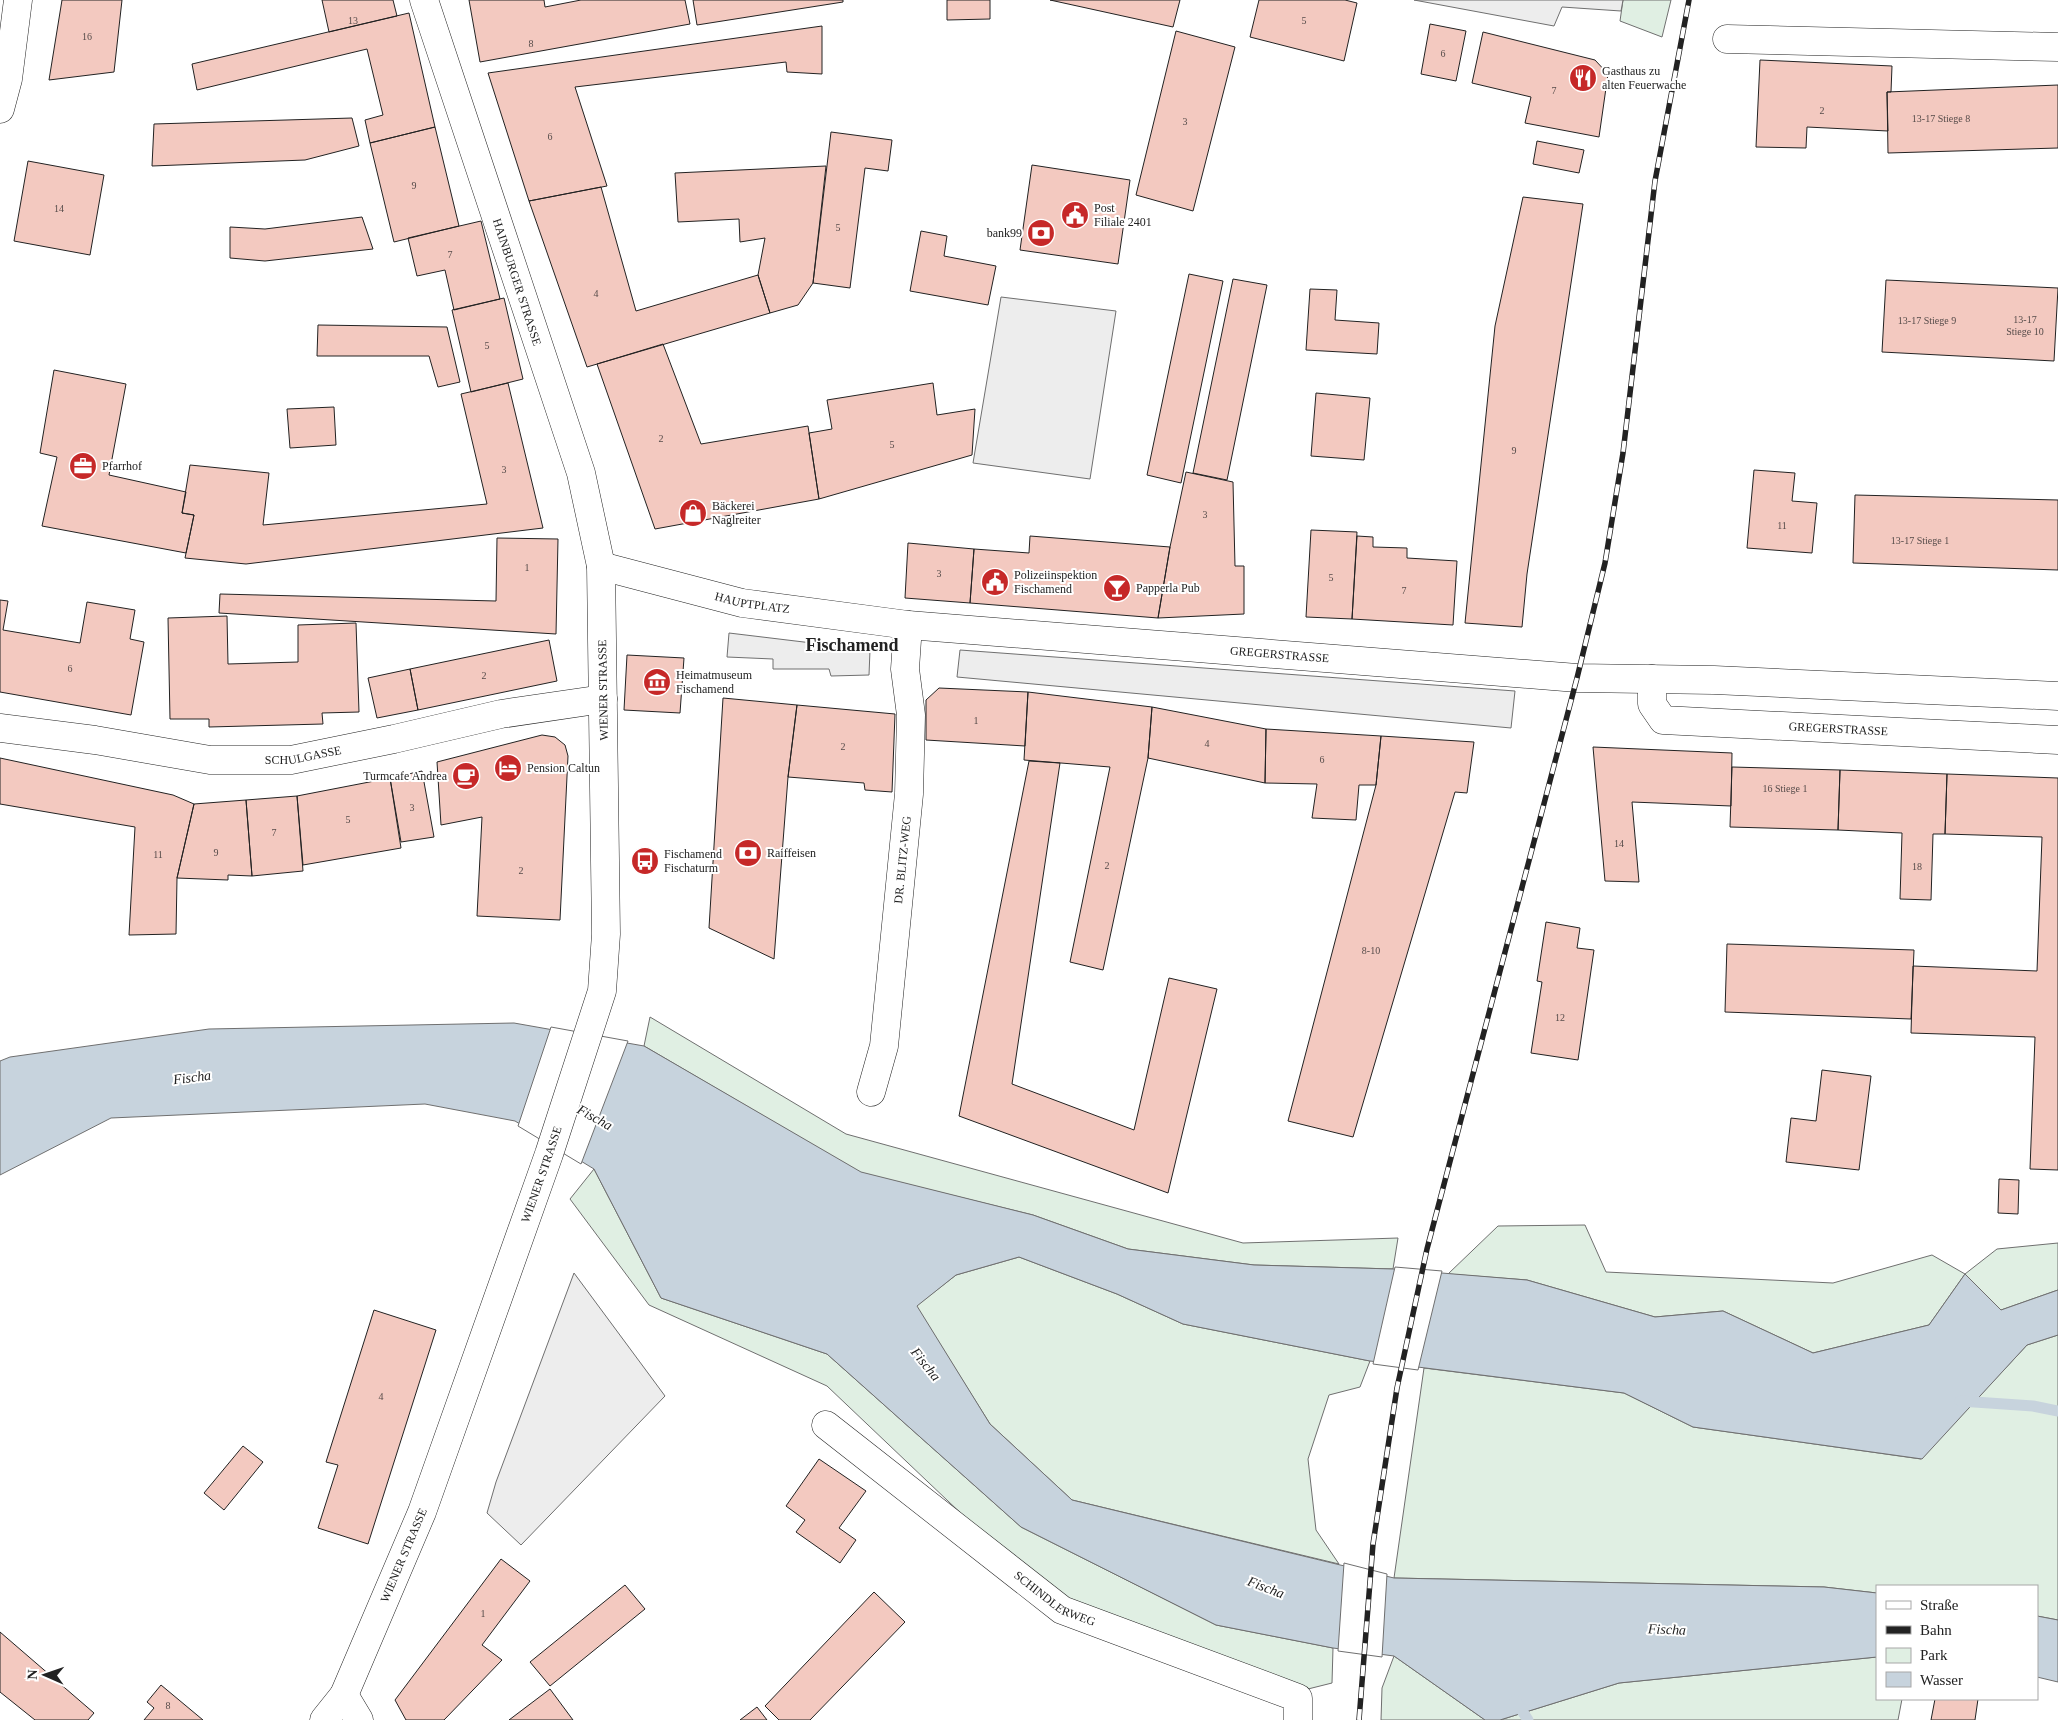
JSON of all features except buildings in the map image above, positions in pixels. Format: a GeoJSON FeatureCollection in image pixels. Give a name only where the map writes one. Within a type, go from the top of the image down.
{"type":"FeatureCollection","features":[{"type":"Feature","properties":{"kind":"street"},"geometry":{"type":"LineString","coordinates":[[0,109],[8,79],[18,0]]}},
{"type":"Feature","properties":{"kind":"street","name":"HAINBURGER STRASSE"},"geometry":{"type":"LineString","coordinates":[[424,0],[581,473],[601,566]]}},
{"type":"Feature","properties":{"kind":"street"},"geometry":{"type":"LineString","coordinates":[[1727,39],[2058,47]]}},
{"type":"Feature","properties":{"kind":"street","name":"HAUPTPLATZ"},"geometry":{"type":"LineString","coordinates":[[601,566],[742,603],[908,625]]}},
{"type":"Feature","properties":{"kind":"street","name":"WIENER STRASSE"},"geometry":{"type":"LineString","coordinates":[[324,1720],[344,1695],[422,1512],[549,1154],[602,991],[606,934],[601,566]]}},
{"type":"Feature","properties":{"kind":"street","name":"GREGERSTRASSE"},"geometry":{"type":"LineString","coordinates":[[908,625],[1577,678],[1724,681],[2058,696]]}},
{"type":"Feature","properties":{"kind":"street","name":"DR. BLITZ-WEG"},"geometry":{"type":"LineString","coordinates":[[871,1092],[884,1046],[909,794],[911,715],[905,669],[908,625]]}},
{"type":"Feature","properties":{"kind":"street","name":"GREGERSTRASSE"},"geometry":{"type":"LineString","coordinates":[[1652,680],[1652,704],[1662,720],[2058,740]]}},
{"type":"Feature","properties":{"kind":"street","name":"SCHULGASSE"},"geometry":{"type":"LineString","coordinates":[[0,728],[95,740],[210,760],[291,760],[500,714],[603,699]]}},
{"type":"Feature","properties":{"kind":"street","name":"SCHINDLERWEG"},"geometry":{"type":"LineString","coordinates":[[826,1425],[1062,1610],[1298,1698],[1298,1720]]}},
{"type":"Feature","properties":{"kind":"street"},"geometry":{"type":"LineString","coordinates":[[344,1695],[359,1720]]}},
{"type":"Feature","properties":{"kind":"green space"},"geometry":{"type":"Polygon","coordinates":[[[1623,0],[1671,0],[1662,37],[1620,21],[1623,0]]]}},
{"type":"Feature","properties":{"kind":"green space"},"geometry":{"type":"Polygon","coordinates":[[[650,1017],[846,1134],[1243,1243],[1398,1238],[1393,1269],[1254,1265],[1128,1249],[1033,1215],[861,1173],[644,1046],[650,1017]]]}},
{"type":"Feature","properties":{"kind":"green space"},"geometry":{"type":"Polygon","coordinates":[[[594,1169],[661,1298],[827,1354],[1021,1527],[1216,1625],[1333,1648],[1332,1683],[1308,1689],[1069,1601],[988,1539],[827,1386],[649,1305],[570,1199],[594,1169]]]}},
{"type":"Feature","properties":{"kind":"green space"},"geometry":{"type":"Polygon","coordinates":[[[1585,1225],[1606,1272],[1833,1283],[1932,1255],[1965,1274],[1929,1325],[1813,1353],[1723,1311],[1655,1317],[1527,1280],[1448,1274],[1498,1226],[1585,1225]]]}},
{"type":"Feature","properties":{"kind":"green space"},"geometry":{"type":"Polygon","coordinates":[[[2058,1243],[2058,1290],[2001,1310],[1965,1274],[1997,1249],[2058,1243]]]}},
{"type":"Feature","properties":{"kind":"green space"},"geometry":{"type":"Polygon","coordinates":[[[1019,1257],[1117,1294],[1183,1324],[1370,1361],[1360,1387],[1329,1395],[1308,1459],[1316,1530],[1339,1564],[1072,1500],[990,1424],[916,1306],[956,1275],[1019,1257]]]}},
{"type":"Feature","properties":{"kind":"green space"},"geometry":{"type":"Polygon","coordinates":[[[2058,1335],[2058,1620],[2038,1616],[2038,1585],[1876,1585],[1876,1593],[1824,1587],[1394,1578],[1424,1368],[1624,1393],[1693,1427],[1921,1459],[2027,1345],[2058,1335]]]}},
{"type":"Feature","properties":{"kind":"green space"},"geometry":{"type":"Polygon","coordinates":[[[1394,1656],[1485,1720],[1381,1720],[1382,1688],[1394,1656]]]}},
{"type":"Feature","properties":{"kind":"green space"},"geometry":{"type":"Polygon","coordinates":[[[1876,1657],[1876,1700],[1902,1700],[1898,1720],[1500,1720],[1619,1683],[1876,1657]]]}},
{"type":"Feature","properties":{"kind":"shaded area"},"geometry":{"type":"Polygon","coordinates":[[[1414,0],[1623,0],[1621,11],[1562,7],[1554,26],[1414,0]]]}},
{"type":"Feature","properties":{"kind":"shaded area"},"geometry":{"type":"Polygon","coordinates":[[[1001,297],[1116,311],[1090,479],[973,463],[1001,297]]]}},
{"type":"Feature","properties":{"kind":"shaded area"},"geometry":{"type":"Polygon","coordinates":[[[729,633],[870,650],[869,675],[831,676],[829,669],[773,669],[773,659],[727,657],[729,633]]]}},
{"type":"Feature","properties":{"kind":"shaded area"},"geometry":{"type":"Polygon","coordinates":[[[960,650],[1515,691],[1511,728],[957,677],[960,650]]]}},
{"type":"Feature","properties":{"kind":"shaded area"},"geometry":{"type":"Polygon","coordinates":[[[574,1273],[665,1396],[521,1545],[487,1513],[496,1482],[574,1273]]]}},
{"type":"Feature","properties":{"kind":"water","name":"Fischa"},"geometry":{"type":"Polygon","coordinates":[[[514,1023],[644,1046],[861,1172],[1033,1215],[1128,1249],[1254,1265],[1393,1269],[1527,1280],[1655,1317],[1723,1311],[1813,1353],[1929,1325],[1965,1274],[2001,1310],[2058,1290],[2058,1335],[2027,1345],[1922,1459],[1693,1427],[1624,1393],[1370,1361],[1183,1324],[1117,1294],[1019,1257],[956,1275],[917,1306],[990,1424],[1072,1500],[1394,1578],[1824,1587],[1876,1593],[1876,1657],[1619,1683],[1500,1720],[1485,1720],[1394,1656],[1333,1648],[1216,1625],[1021,1527],[827,1354],[661,1298],[594,1169],[515,1121],[425,1104],[111,1118],[0,1175],[0,1061],[10,1057],[209,1029],[514,1023]]]}},
{"type":"Feature","properties":{"kind":"water"},"geometry":{"type":"Polygon","coordinates":[[[2038,1616],[2058,1620],[2058,1682],[2038,1677],[2038,1616]]]}},
{"type":"Feature","properties":{"kind":"pier"},"geometry":{"type":"Polygon","coordinates":[[[551,1027],[628,1041],[581,1164],[518,1126],[551,1027]]]}},
{"type":"Feature","properties":{"kind":"pier"},"geometry":{"type":"Polygon","coordinates":[[[1395,1267],[1442,1271],[1418,1370],[1373,1364],[1395,1267]]]}},
{"type":"Feature","properties":{"kind":"pier"},"geometry":{"type":"Polygon","coordinates":[[[1344,1563],[1387,1574],[1382,1657],[1338,1651],[1344,1563]]]}},
{"type":"Feature","properties":{"kind":"waterway"},"geometry":{"type":"LineString","coordinates":[[1960,1401],[2033,1406],[2058,1411]]}},
{"type":"Feature","properties":{"kind":"waterway"},"geometry":{"type":"LineString","coordinates":[[1515,1700],[1528,1720]]}},
{"type":"Feature","properties":{"kind":"railway"},"geometry":{"type":"LineString","coordinates":[[1359,1720],[1373,1544],[1397,1388],[1427,1249],[1577,678],[1605,563],[1623,453],[1655,181],[1689,0]]}},
{"type":"Feature","properties":{"kind":"place","name":"Gasthaus zu alten Feuerwache"},"geometry":{"type":"Point","coordinates":[1583,78]}},
{"type":"Feature","properties":{"kind":"place","name":"Post Filiale 2401"},"geometry":{"type":"Point","coordinates":[1075,215]}},
{"type":"Feature","properties":{"kind":"place","name":"bank99"},"geometry":{"type":"Point","coordinates":[1041,233]}},
{"type":"Feature","properties":{"kind":"place","name":"Pfarrhof"},"geometry":{"type":"Point","coordinates":[83,466]}},
{"type":"Feature","properties":{"kind":"place","name":"Bäckerei Naglreiter"},"geometry":{"type":"Point","coordinates":[693,513]}},
{"type":"Feature","properties":{"kind":"place","name":"Polizeiinspektion Fischamend"},"geometry":{"type":"Point","coordinates":[995,582]}},
{"type":"Feature","properties":{"kind":"place","name":"Papperla Pub"},"geometry":{"type":"Point","coordinates":[1117,588]}},
{"type":"Feature","properties":{"kind":"place","name":"Heimatmuseum Fischamend"},"geometry":{"type":"Point","coordinates":[657,682]}},
{"type":"Feature","properties":{"kind":"place","name":"Pension Caltun"},"geometry":{"type":"Point","coordinates":[508,768]}},
{"type":"Feature","properties":{"kind":"place","name":"Turmcafe Andrea"},"geometry":{"type":"Point","coordinates":[466,776]}},
{"type":"Feature","properties":{"kind":"place","name":"Raiffeisen"},"geometry":{"type":"Point","coordinates":[748,853]}},
{"type":"Feature","properties":{"kind":"place","name":"Fischamend Fischaturm"},"geometry":{"type":"Point","coordinates":[645,861]}},
{"type":"Feature","properties":{"kind":"district","name":"Fischamend"},"geometry":{"type":"Point","coordinates":[852,645]}}]}
